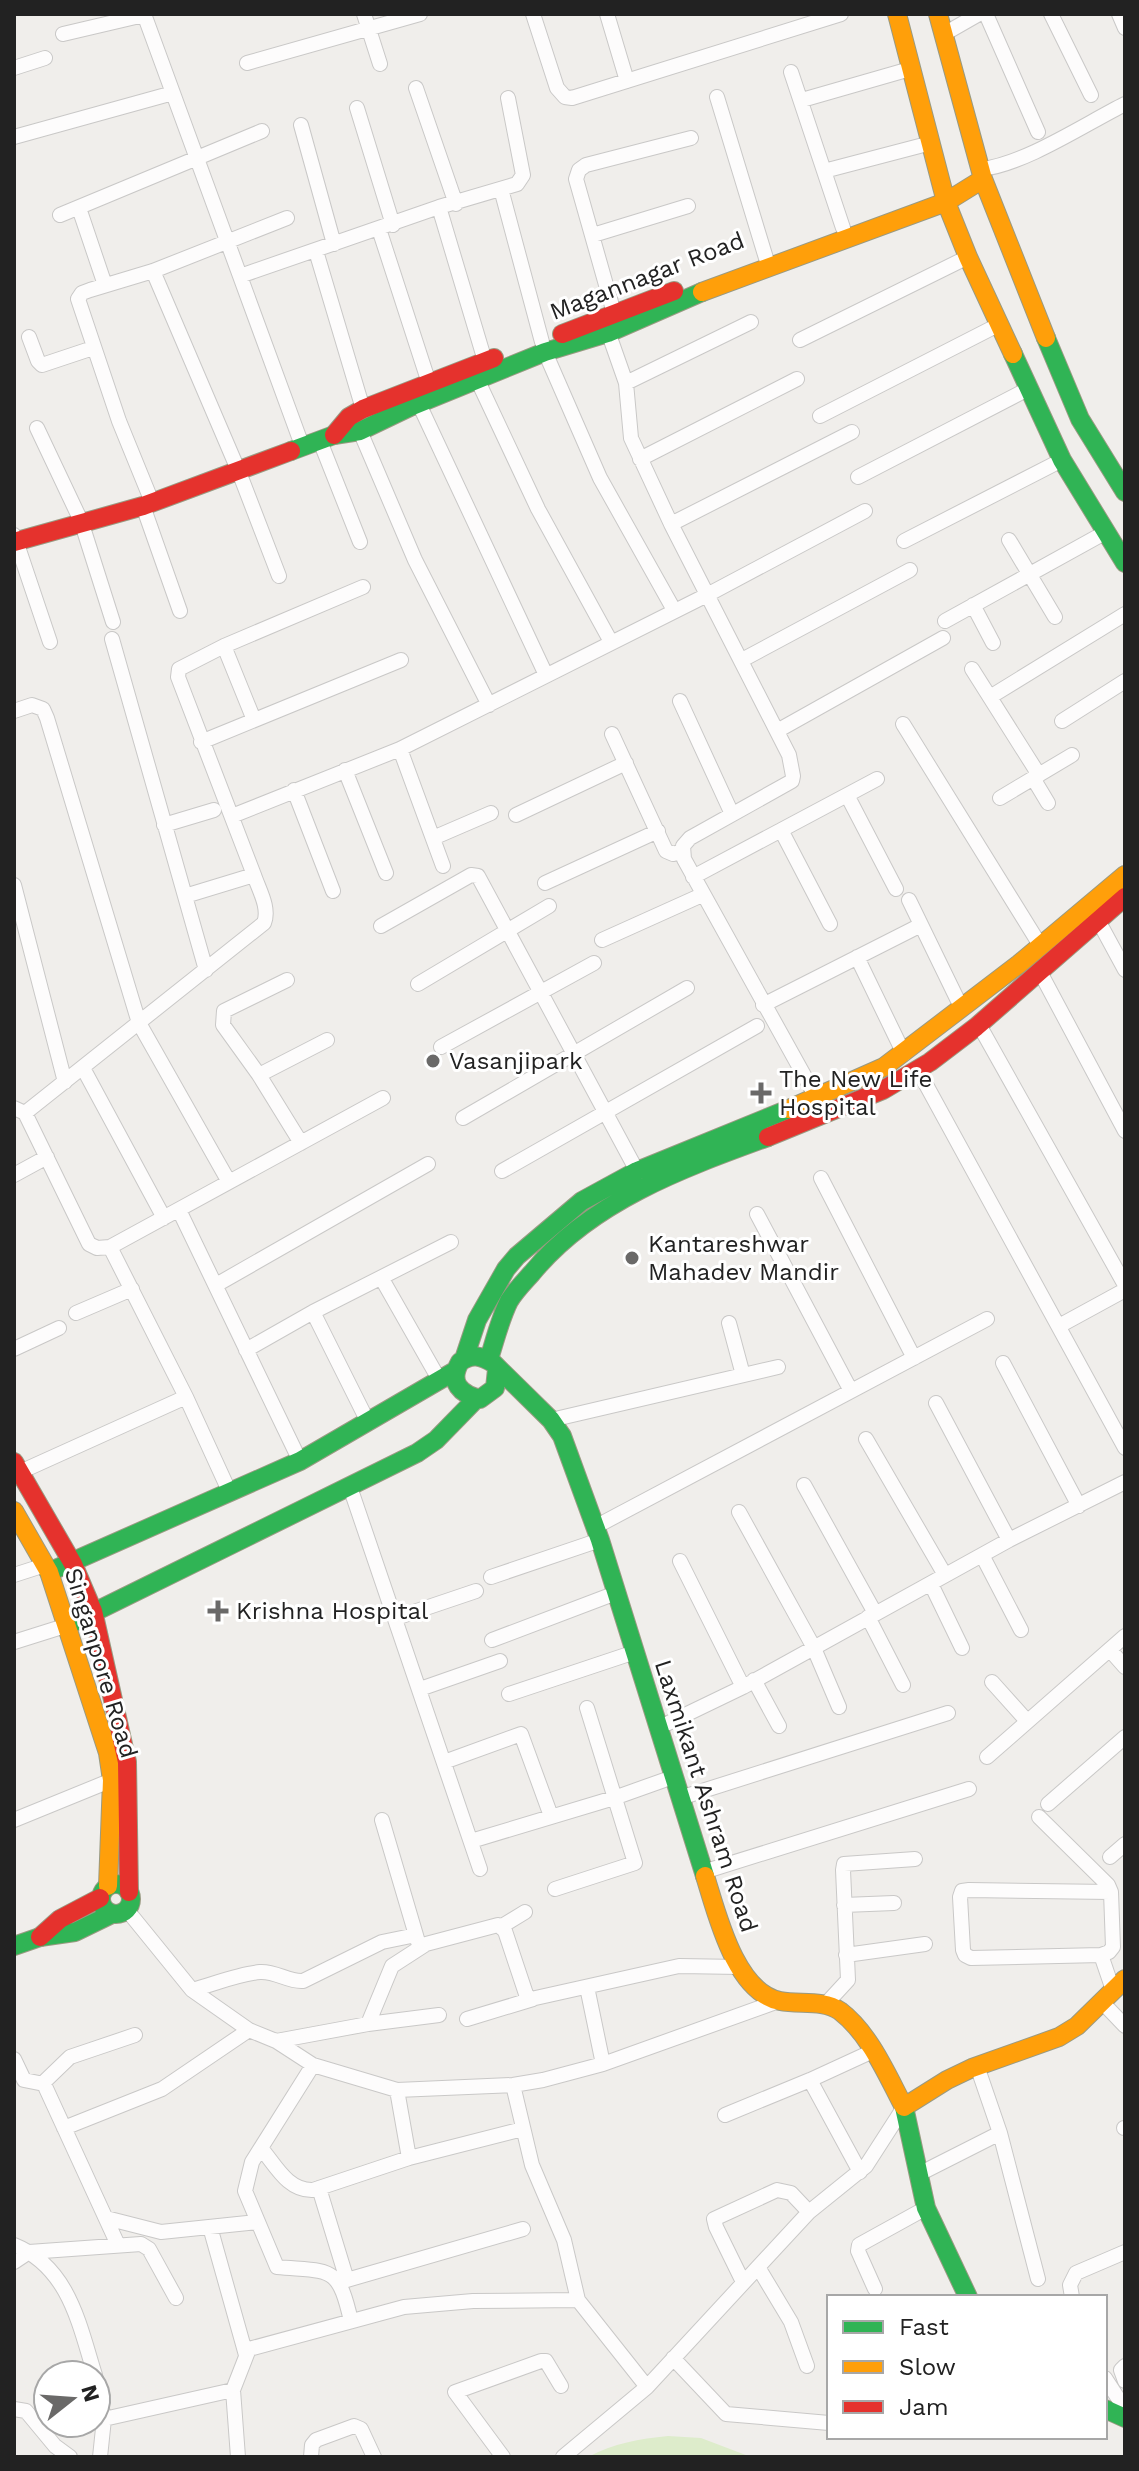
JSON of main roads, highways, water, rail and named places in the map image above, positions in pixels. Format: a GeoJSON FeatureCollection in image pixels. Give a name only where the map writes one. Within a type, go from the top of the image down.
{"type":"FeatureCollection","features":[{"type":"Feature","properties":{"kind":"place","name":"Vasanjipark"},"geometry":{"type":"Point","coordinates":[433,1061]}},
{"type":"Feature","properties":{"kind":"place","name":"The New Life Hospital"},"geometry":{"type":"Point","coordinates":[761,1093]}},
{"type":"Feature","properties":{"kind":"place","name":"Kantareshwar Mahadev Mandir"},"geometry":{"type":"Point","coordinates":[632,1258]}},
{"type":"Feature","properties":{"kind":"place","name":"Krishna Hospital"},"geometry":{"type":"Point","coordinates":[218,1611]}}]}
